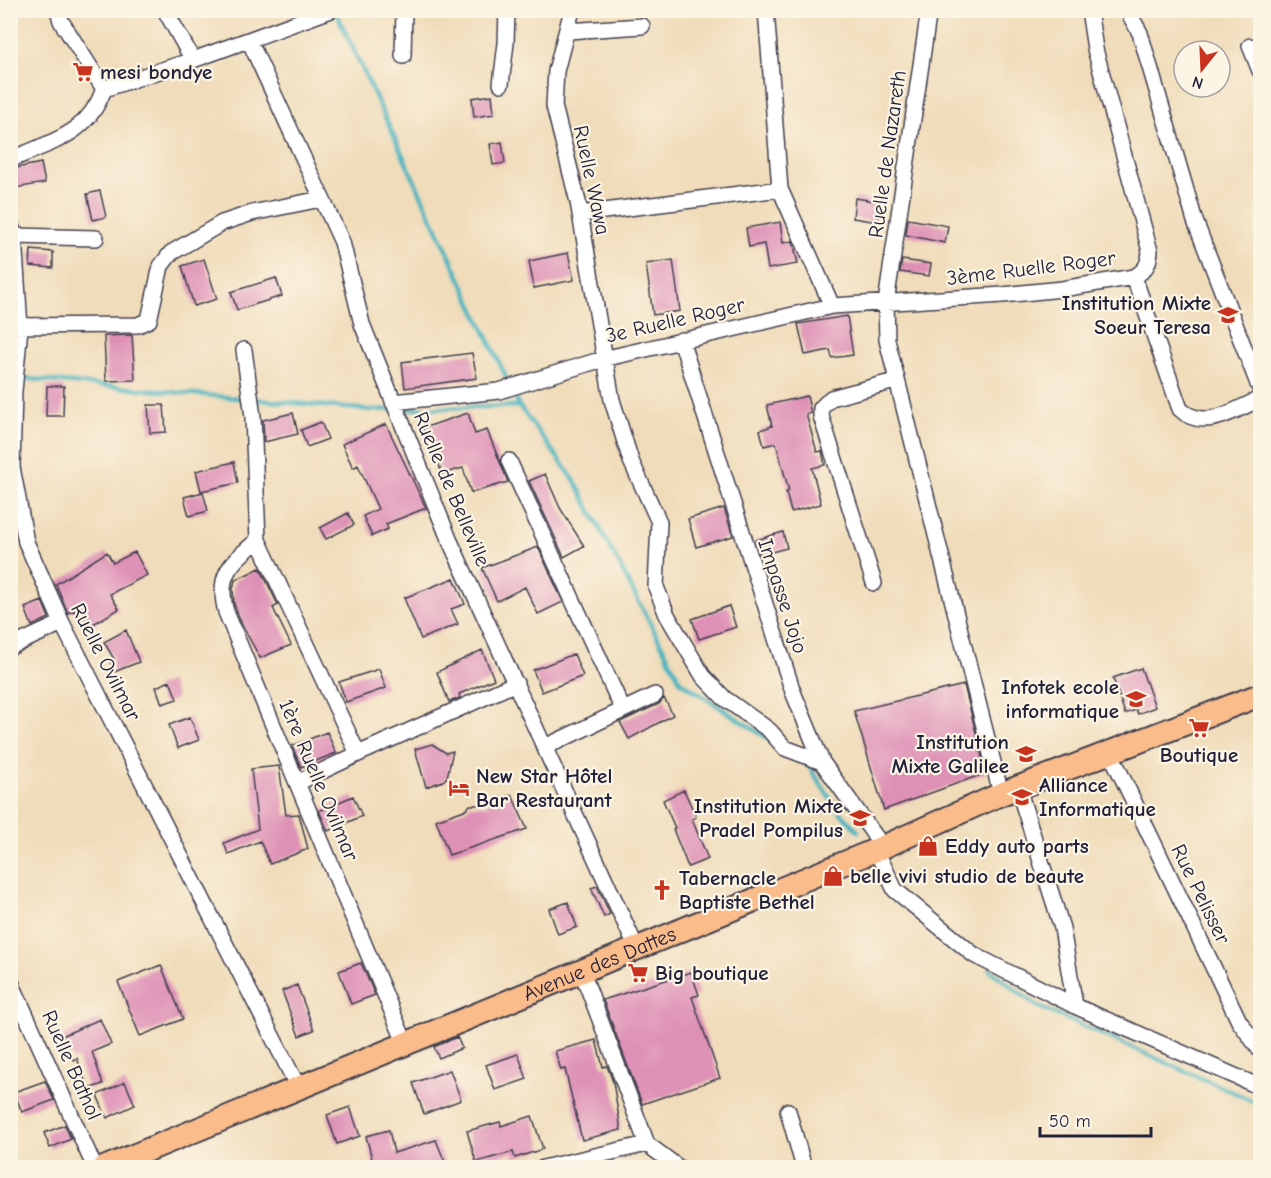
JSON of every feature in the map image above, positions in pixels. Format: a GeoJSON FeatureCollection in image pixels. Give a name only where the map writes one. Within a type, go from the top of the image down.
{"type":"FeatureCollection","features":[{"type":"Feature","properties":{"kind":"main road","name":"Avenue des Dattes"},"geometry":{"type":"LineString","coordinates":[[104,1167],[582,972],[636,947],[880,848],[1009,791],[1260,695]]}},
{"type":"Feature","properties":{"kind":"street"},"geometry":{"type":"LineString","coordinates":[[58,10],[61,21],[104,89]]}},
{"type":"Feature","properties":{"kind":"street"},"geometry":{"type":"LineString","coordinates":[[165,10],[193,60]]}},
{"type":"Feature","properties":{"kind":"street"},"geometry":{"type":"LineString","coordinates":[[404,10],[404,56]]}},
{"type":"Feature","properties":{"kind":"street"},"geometry":{"type":"LineString","coordinates":[[501,84],[507,10]]}},
{"type":"Feature","properties":{"kind":"street","name":"Ruelle Wawa"},"geometry":{"type":"LineString","coordinates":[[572,10],[556,71],[554,106],[580,214],[603,359],[612,400],[631,461],[659,522],[656,587],[667,615],[703,676],[724,698],[769,730],[785,748],[822,762]]}},
{"type":"Feature","properties":{"kind":"street"},"geometry":{"type":"LineString","coordinates":[[766,10],[780,189],[832,306]]}},
{"type":"Feature","properties":{"kind":"street","name":"Ruelle de Nazareth"},"geometry":{"type":"LineString","coordinates":[[929,10],[886,303],[887,340],[895,381],[1009,791],[1062,928],[1075,1006]]}},
{"type":"Feature","properties":{"kind":"street","name":"3ème Ruelle Roger"},"geometry":{"type":"LineString","coordinates":[[832,306],[1026,293],[1134,277],[1146,268],[1150,251],[1095,50],[1089,10]]}},
{"type":"Feature","properties":{"kind":"street"},"geometry":{"type":"LineString","coordinates":[[1127,10],[1140,33],[1195,221],[1260,389]]}},
{"type":"Feature","properties":{"kind":"street"},"geometry":{"type":"LineString","coordinates":[[10,160],[78,129],[90,118],[104,89],[326,12]]}},
{"type":"Feature","properties":{"kind":"street"},"geometry":{"type":"LineString","coordinates":[[568,31],[642,26]]}},
{"type":"Feature","properties":{"kind":"street","name":"Ruelle de Belleville"},"geometry":{"type":"LineString","coordinates":[[249,40],[342,242],[362,324],[394,408],[449,539],[636,947]]}},
{"type":"Feature","properties":{"kind":"street"},"geometry":{"type":"LineString","coordinates":[[1250,46],[1260,70]]}},
{"type":"Feature","properties":{"kind":"street"},"geometry":{"type":"LineString","coordinates":[[580,214],[780,189]]}},
{"type":"Feature","properties":{"kind":"street"},"geometry":{"type":"LineString","coordinates":[[15,327],[138,325],[149,320],[161,266],[171,253],[232,220],[252,213],[321,199]]}},
{"type":"Feature","properties":{"kind":"street"},"geometry":{"type":"LineString","coordinates":[[12,229],[96,238]]}},
{"type":"Feature","properties":{"kind":"street","name":"Ruelle Ovilmar"},"geometry":{"type":"LineString","coordinates":[[12,229],[16,365],[11,467],[26,542],[62,623],[298,1087]]}},
{"type":"Feature","properties":{"kind":"street"},"geometry":{"type":"LineString","coordinates":[[1134,277],[1180,409],[1189,418],[1211,420],[1260,399]]}},
{"type":"Feature","properties":{"kind":"street","name":"3e Ruelle Roger"},"geometry":{"type":"LineString","coordinates":[[394,408],[499,391],[603,359],[832,306]]}},
{"type":"Feature","properties":{"kind":"street","name":"Impasse Jojo"},"geometry":{"type":"LineString","coordinates":[[681,340],[793,692],[822,762],[880,848],[896,890],[974,955],[1075,1006],[1260,1087]]}},
{"type":"Feature","properties":{"kind":"street"},"geometry":{"type":"LineString","coordinates":[[244,350],[253,417],[258,540],[358,754]]}},
{"type":"Feature","properties":{"kind":"street"},"geometry":{"type":"LineString","coordinates":[[874,583],[821,416],[821,408],[831,398],[895,381]]}},
{"type":"Feature","properties":{"kind":"street"},"geometry":{"type":"LineString","coordinates":[[509,461],[623,710]]}},
{"type":"Feature","properties":{"kind":"street","name":"1ère Ruelle Ovilmar"},"geometry":{"type":"LineString","coordinates":[[258,540],[226,571],[222,598],[406,1045]]}},
{"type":"Feature","properties":{"kind":"street"},"geometry":{"type":"LineString","coordinates":[[10,546],[26,542]]}},
{"type":"Feature","properties":{"kind":"street"},"geometry":{"type":"LineString","coordinates":[[10,647],[62,623]]}},
{"type":"Feature","properties":{"kind":"street"},"geometry":{"type":"LineString","coordinates":[[297,783],[516,683]]}},
{"type":"Feature","properties":{"kind":"street"},"geometry":{"type":"LineString","coordinates":[[545,747],[655,695]]}},
{"type":"Feature","properties":{"kind":"street","name":"Rue Pelisser"},"geometry":{"type":"LineString","coordinates":[[1110,752],[1239,1021],[1260,1050]]}},
{"type":"Feature","properties":{"kind":"street"},"geometry":{"type":"LineString","coordinates":[[582,972],[647,1144],[679,1167]]}},
{"type":"Feature","properties":{"kind":"street","name":"Ruelle Bathol"},"geometry":{"type":"LineString","coordinates":[[10,980],[95,1167]]}},
{"type":"Feature","properties":{"kind":"street"},"geometry":{"type":"LineString","coordinates":[[788,1111],[804,1167]]}},
{"type":"Feature","properties":{"kind":"street"},"geometry":{"type":"LineString","coordinates":[[543,1167],[647,1144]]}},
{"type":"Feature","properties":{"kind":"building"},"geometry":{"type":"Polygon","coordinates":[[[492,95],[494,114],[474,117],[472,98],[492,95]]]}},
{"type":"Feature","properties":{"kind":"building"},"geometry":{"type":"Polygon","coordinates":[[[502,142],[505,163],[493,165],[490,144],[502,142]]]}},
{"type":"Feature","properties":{"kind":"building"},"geometry":{"type":"Polygon","coordinates":[[[41,163],[45,183],[15,188],[11,169],[41,163]]]}},
{"type":"Feature","properties":{"kind":"building"},"geometry":{"type":"Polygon","coordinates":[[[100,191],[106,217],[93,220],[87,194],[100,191]]]}},
{"type":"Feature","properties":{"kind":"building"},"geometry":{"type":"Polygon","coordinates":[[[855,198],[881,202],[878,222],[853,218],[855,198]]]}},
{"type":"Feature","properties":{"kind":"building"},"geometry":{"type":"Polygon","coordinates":[[[908,219],[948,226],[945,243],[906,235],[908,219]]]}},
{"type":"Feature","properties":{"kind":"building"},"geometry":{"type":"Polygon","coordinates":[[[780,222],[783,243],[793,241],[798,264],[768,269],[764,244],[749,247],[746,228],[780,222]]]}},
{"type":"Feature","properties":{"kind":"building"},"geometry":{"type":"Polygon","coordinates":[[[31,250],[53,252],[53,268],[30,266],[31,250]]]}},
{"type":"Feature","properties":{"kind":"building"},"geometry":{"type":"Polygon","coordinates":[[[568,253],[574,280],[534,288],[529,261],[568,253]]]}},
{"type":"Feature","properties":{"kind":"building"},"geometry":{"type":"Polygon","coordinates":[[[204,259],[217,299],[194,306],[182,266],[204,259]]]}},
{"type":"Feature","properties":{"kind":"building"},"geometry":{"type":"Polygon","coordinates":[[[673,260],[680,311],[653,315],[646,264],[673,260]]]}},
{"type":"Feature","properties":{"kind":"building"},"geometry":{"type":"Polygon","coordinates":[[[902,260],[931,264],[929,276],[900,272],[902,260]]]}},
{"type":"Feature","properties":{"kind":"building"},"geometry":{"type":"Polygon","coordinates":[[[276,278],[282,296],[237,310],[231,292],[276,278]]]}},
{"type":"Feature","properties":{"kind":"building"},"geometry":{"type":"Polygon","coordinates":[[[847,316],[853,355],[832,358],[830,350],[805,355],[798,324],[847,316]]]}},
{"type":"Feature","properties":{"kind":"building"},"geometry":{"type":"Polygon","coordinates":[[[132,335],[135,380],[106,381],[104,336],[132,335]]]}},
{"type":"Feature","properties":{"kind":"building"},"geometry":{"type":"Polygon","coordinates":[[[472,353],[477,378],[405,388],[402,362],[472,353]]]}},
{"type":"Feature","properties":{"kind":"building"},"geometry":{"type":"Polygon","coordinates":[[[47,386],[64,386],[63,416],[46,416],[47,386]]]}},
{"type":"Feature","properties":{"kind":"building"},"geometry":{"type":"Polygon","coordinates":[[[807,396],[811,413],[806,414],[817,452],[822,451],[825,465],[812,468],[821,504],[791,512],[786,492],[789,491],[776,443],[764,446],[760,430],[772,426],[767,405],[807,396]]]}},
{"type":"Feature","properties":{"kind":"building"},"geometry":{"type":"Polygon","coordinates":[[[148,405],[164,405],[166,432],[150,433],[148,405]]]}},
{"type":"Feature","properties":{"kind":"building"},"geometry":{"type":"Polygon","coordinates":[[[293,413],[298,434],[264,442],[263,420],[293,413]]]}},
{"type":"Feature","properties":{"kind":"building"},"geometry":{"type":"Polygon","coordinates":[[[468,413],[475,434],[487,430],[508,482],[471,493],[463,468],[442,474],[433,446],[430,447],[423,428],[468,413]]]}},
{"type":"Feature","properties":{"kind":"building"},"geometry":{"type":"Polygon","coordinates":[[[321,422],[328,439],[307,447],[301,430],[321,422]]]}},
{"type":"Feature","properties":{"kind":"building"},"geometry":{"type":"Polygon","coordinates":[[[386,424],[426,508],[386,524],[388,529],[372,536],[363,516],[378,509],[358,465],[353,468],[342,444],[386,424]]]}},
{"type":"Feature","properties":{"kind":"building"},"geometry":{"type":"Polygon","coordinates":[[[234,462],[238,483],[201,491],[196,471],[234,462]]]}},
{"type":"Feature","properties":{"kind":"building"},"geometry":{"type":"Polygon","coordinates":[[[545,474],[560,508],[584,546],[564,557],[529,481],[545,474]]]}},
{"type":"Feature","properties":{"kind":"building"},"geometry":{"type":"Polygon","coordinates":[[[203,492],[208,511],[189,516],[184,497],[203,492]]]}},
{"type":"Feature","properties":{"kind":"building"},"geometry":{"type":"Polygon","coordinates":[[[724,508],[733,536],[696,547],[688,519],[724,508]]]}},
{"type":"Feature","properties":{"kind":"building"},"geometry":{"type":"Polygon","coordinates":[[[348,513],[354,525],[326,539],[320,528],[348,513]]]}},
{"type":"Feature","properties":{"kind":"building"},"geometry":{"type":"Polygon","coordinates":[[[783,532],[787,548],[760,555],[756,540],[783,532]]]}},
{"type":"Feature","properties":{"kind":"building"},"geometry":{"type":"Polygon","coordinates":[[[538,547],[563,602],[538,614],[525,587],[497,601],[482,568],[538,547]]]}},
{"type":"Feature","properties":{"kind":"building"},"geometry":{"type":"Polygon","coordinates":[[[107,552],[113,563],[135,552],[147,575],[110,594],[119,609],[85,629],[74,610],[68,613],[56,584],[107,552]]]}},
{"type":"Feature","properties":{"kind":"building"},"geometry":{"type":"Polygon","coordinates":[[[260,568],[278,605],[273,608],[291,645],[260,658],[242,625],[234,604],[233,589],[235,580],[260,568]]]}},
{"type":"Feature","properties":{"kind":"building"},"geometry":{"type":"Polygon","coordinates":[[[454,578],[465,604],[451,609],[458,624],[421,639],[404,598],[454,578]]]}},
{"type":"Feature","properties":{"kind":"building"},"geometry":{"type":"Polygon","coordinates":[[[42,601],[49,618],[32,626],[25,608],[42,601]]]}},
{"type":"Feature","properties":{"kind":"building"},"geometry":{"type":"Polygon","coordinates":[[[729,606],[736,627],[699,639],[692,619],[729,606]]]}},
{"type":"Feature","properties":{"kind":"building"},"geometry":{"type":"Polygon","coordinates":[[[126,630],[139,662],[114,672],[110,661],[114,659],[104,642],[126,630]]]}},
{"type":"Feature","properties":{"kind":"building"},"geometry":{"type":"Polygon","coordinates":[[[482,650],[494,679],[459,694],[460,698],[449,702],[437,672],[482,650]]]}},
{"type":"Feature","properties":{"kind":"building"},"geometry":{"type":"Polygon","coordinates":[[[574,654],[583,676],[542,692],[533,670],[574,654]]]}},
{"type":"Feature","properties":{"kind":"building"},"geometry":{"type":"Polygon","coordinates":[[[1141,668],[1155,707],[1138,714],[1136,710],[1125,714],[1113,678],[1141,668]]]}},
{"type":"Feature","properties":{"kind":"building"},"geometry":{"type":"Polygon","coordinates":[[[379,669],[386,688],[346,702],[339,682],[379,669]]]}},
{"type":"Feature","properties":{"kind":"building"},"geometry":{"type":"Polygon","coordinates":[[[170,681],[177,699],[162,704],[156,687],[170,681]]]}},
{"type":"Feature","properties":{"kind":"building"},"geometry":{"type":"Polygon","coordinates":[[[964,685],[986,773],[884,810],[854,711],[964,685]]]}},
{"type":"Feature","properties":{"kind":"building"},"geometry":{"type":"Polygon","coordinates":[[[664,698],[673,715],[629,739],[620,722],[659,704],[664,698]]]}},
{"type":"Feature","properties":{"kind":"building"},"geometry":{"type":"Polygon","coordinates":[[[190,717],[199,740],[178,748],[169,725],[190,717]]]}},
{"type":"Feature","properties":{"kind":"building"},"geometry":{"type":"Polygon","coordinates":[[[327,732],[336,753],[301,767],[292,746],[327,732]]]}},
{"type":"Feature","properties":{"kind":"building"},"geometry":{"type":"Polygon","coordinates":[[[432,744],[446,753],[453,751],[447,777],[443,781],[426,787],[415,749],[432,744]]]}},
{"type":"Feature","properties":{"kind":"building"},"geometry":{"type":"Polygon","coordinates":[[[279,766],[286,815],[299,814],[308,849],[270,864],[260,841],[228,854],[224,843],[258,829],[251,769],[279,766]]]}},
{"type":"Feature","properties":{"kind":"building"},"geometry":{"type":"Polygon","coordinates":[[[684,790],[696,817],[692,819],[708,859],[688,867],[663,800],[684,790]]]}},
{"type":"Feature","properties":{"kind":"building"},"geometry":{"type":"Polygon","coordinates":[[[512,795],[527,829],[449,855],[436,820],[467,809],[470,805],[487,805],[490,800],[512,795]]]}},
{"type":"Feature","properties":{"kind":"building"},"geometry":{"type":"Polygon","coordinates":[[[353,796],[362,816],[328,831],[319,811],[353,796]]]}},
{"type":"Feature","properties":{"kind":"building"},"geometry":{"type":"Polygon","coordinates":[[[597,886],[610,914],[604,917],[591,888],[597,886]]]}},
{"type":"Feature","properties":{"kind":"building"},"geometry":{"type":"Polygon","coordinates":[[[568,902],[577,927],[558,934],[549,909],[568,902]]]}},
{"type":"Feature","properties":{"kind":"building"},"geometry":{"type":"Polygon","coordinates":[[[361,963],[375,995],[351,1004],[339,971],[361,963]]]}},
{"type":"Feature","properties":{"kind":"building"},"geometry":{"type":"Polygon","coordinates":[[[161,965],[183,1019],[140,1036],[118,982],[161,965]]]}},
{"type":"Feature","properties":{"kind":"building"},"geometry":{"type":"Polygon","coordinates":[[[691,972],[699,995],[692,997],[720,1078],[642,1104],[603,1000],[691,972]]]}},
{"type":"Feature","properties":{"kind":"building"},"geometry":{"type":"Polygon","coordinates":[[[297,985],[314,1030],[299,1036],[282,991],[297,985]]]}},
{"type":"Feature","properties":{"kind":"building"},"geometry":{"type":"Polygon","coordinates":[[[100,1019],[111,1044],[92,1052],[103,1084],[88,1089],[77,1058],[73,1060],[62,1036],[100,1019]]]}},
{"type":"Feature","properties":{"kind":"building"},"geometry":{"type":"Polygon","coordinates":[[[457,1037],[462,1048],[439,1058],[434,1047],[457,1037]]]}},
{"type":"Feature","properties":{"kind":"building"},"geometry":{"type":"Polygon","coordinates":[[[596,1040],[603,1067],[607,1066],[613,1082],[621,1130],[582,1140],[565,1069],[561,1070],[555,1051],[596,1040]]]}},
{"type":"Feature","properties":{"kind":"building"},"geometry":{"type":"Polygon","coordinates":[[[518,1054],[527,1079],[495,1090],[486,1065],[518,1054]]]}},
{"type":"Feature","properties":{"kind":"building"},"geometry":{"type":"Polygon","coordinates":[[[450,1070],[461,1100],[424,1114],[413,1083],[450,1070]]]}},
{"type":"Feature","properties":{"kind":"building"},"geometry":{"type":"Polygon","coordinates":[[[45,1081],[54,1100],[22,1112],[14,1092],[45,1081]]]}},
{"type":"Feature","properties":{"kind":"building"},"geometry":{"type":"Polygon","coordinates":[[[125,1082],[135,1105],[107,1118],[97,1095],[125,1082]]]}},
{"type":"Feature","properties":{"kind":"building"},"geometry":{"type":"Polygon","coordinates":[[[350,1107],[360,1136],[337,1144],[327,1115],[350,1107]]]}},
{"type":"Feature","properties":{"kind":"building"},"geometry":{"type":"Polygon","coordinates":[[[532,1116],[543,1149],[515,1158],[513,1152],[476,1162],[467,1131],[500,1122],[501,1126],[532,1116]]]}},
{"type":"Feature","properties":{"kind":"building"},"geometry":{"type":"Polygon","coordinates":[[[65,1125],[71,1139],[50,1148],[44,1133],[65,1125]]]}},
{"type":"Feature","properties":{"kind":"building"},"geometry":{"type":"Polygon","coordinates":[[[389,1130],[394,1153],[436,1140],[447,1167],[374,1167],[366,1136],[389,1130]]]}},
{"type":"Feature","properties":{"kind":"waterway"},"geometry":{"type":"LineString","coordinates":[[335,10],[506,377]]}},
{"type":"Feature","properties":{"kind":"waterway"},"geometry":{"type":"LineString","coordinates":[[19,378],[370,410],[519,406]]}},
{"type":"Feature","properties":{"kind":"waterway"},"geometry":{"type":"LineString","coordinates":[[514,394],[519,406],[575,481],[681,682],[770,740]]}},
{"type":"Feature","properties":{"kind":"waterway"},"geometry":{"type":"LineString","coordinates":[[802,761],[808,765],[837,809],[858,831]]}},
{"type":"Feature","properties":{"kind":"waterway"},"geometry":{"type":"LineString","coordinates":[[990,970],[1037,1006],[1260,1104]]}},
{"type":"Feature","properties":{"kind":"place","name":"mesi bondye"},"geometry":{"type":"Point","coordinates":[83,72]}},
{"type":"Feature","properties":{"kind":"place","name":"Institution Mixte Soeur Teresa"},"geometry":{"type":"Point","coordinates":[1228,315]}},
{"type":"Feature","properties":{"kind":"place","name":"Infotek ecole informatique"},"geometry":{"type":"Point","coordinates":[1136,699]}},
{"type":"Feature","properties":{"kind":"place","name":"Boutique"},"geometry":{"type":"Point","coordinates":[1199,728]}},
{"type":"Feature","properties":{"kind":"place","name":"Institution Mixte Galilee"},"geometry":{"type":"Point","coordinates":[1026,754]}},
{"type":"Feature","properties":{"kind":"place","name":"New Star Hôtel Bar Restaurant"},"geometry":{"type":"Point","coordinates":[459,788]}},
{"type":"Feature","properties":{"kind":"place","name":"Alliance Informatique"},"geometry":{"type":"Point","coordinates":[1022,797]}},
{"type":"Feature","properties":{"kind":"place","name":"Institution Mixte Pradel Pompilus"},"geometry":{"type":"Point","coordinates":[860,818]}},
{"type":"Feature","properties":{"kind":"place","name":"Eddy auto parts"},"geometry":{"type":"Point","coordinates":[928,846]}},
{"type":"Feature","properties":{"kind":"place","name":"belle vivi studio de beaute"},"geometry":{"type":"Point","coordinates":[833,876]}},
{"type":"Feature","properties":{"kind":"place","name":"Tabernacle Baptiste Bethel"},"geometry":{"type":"Point","coordinates":[662,890]}},
{"type":"Feature","properties":{"kind":"place","name":"Big boutique"},"geometry":{"type":"Point","coordinates":[638,973]}}]}
